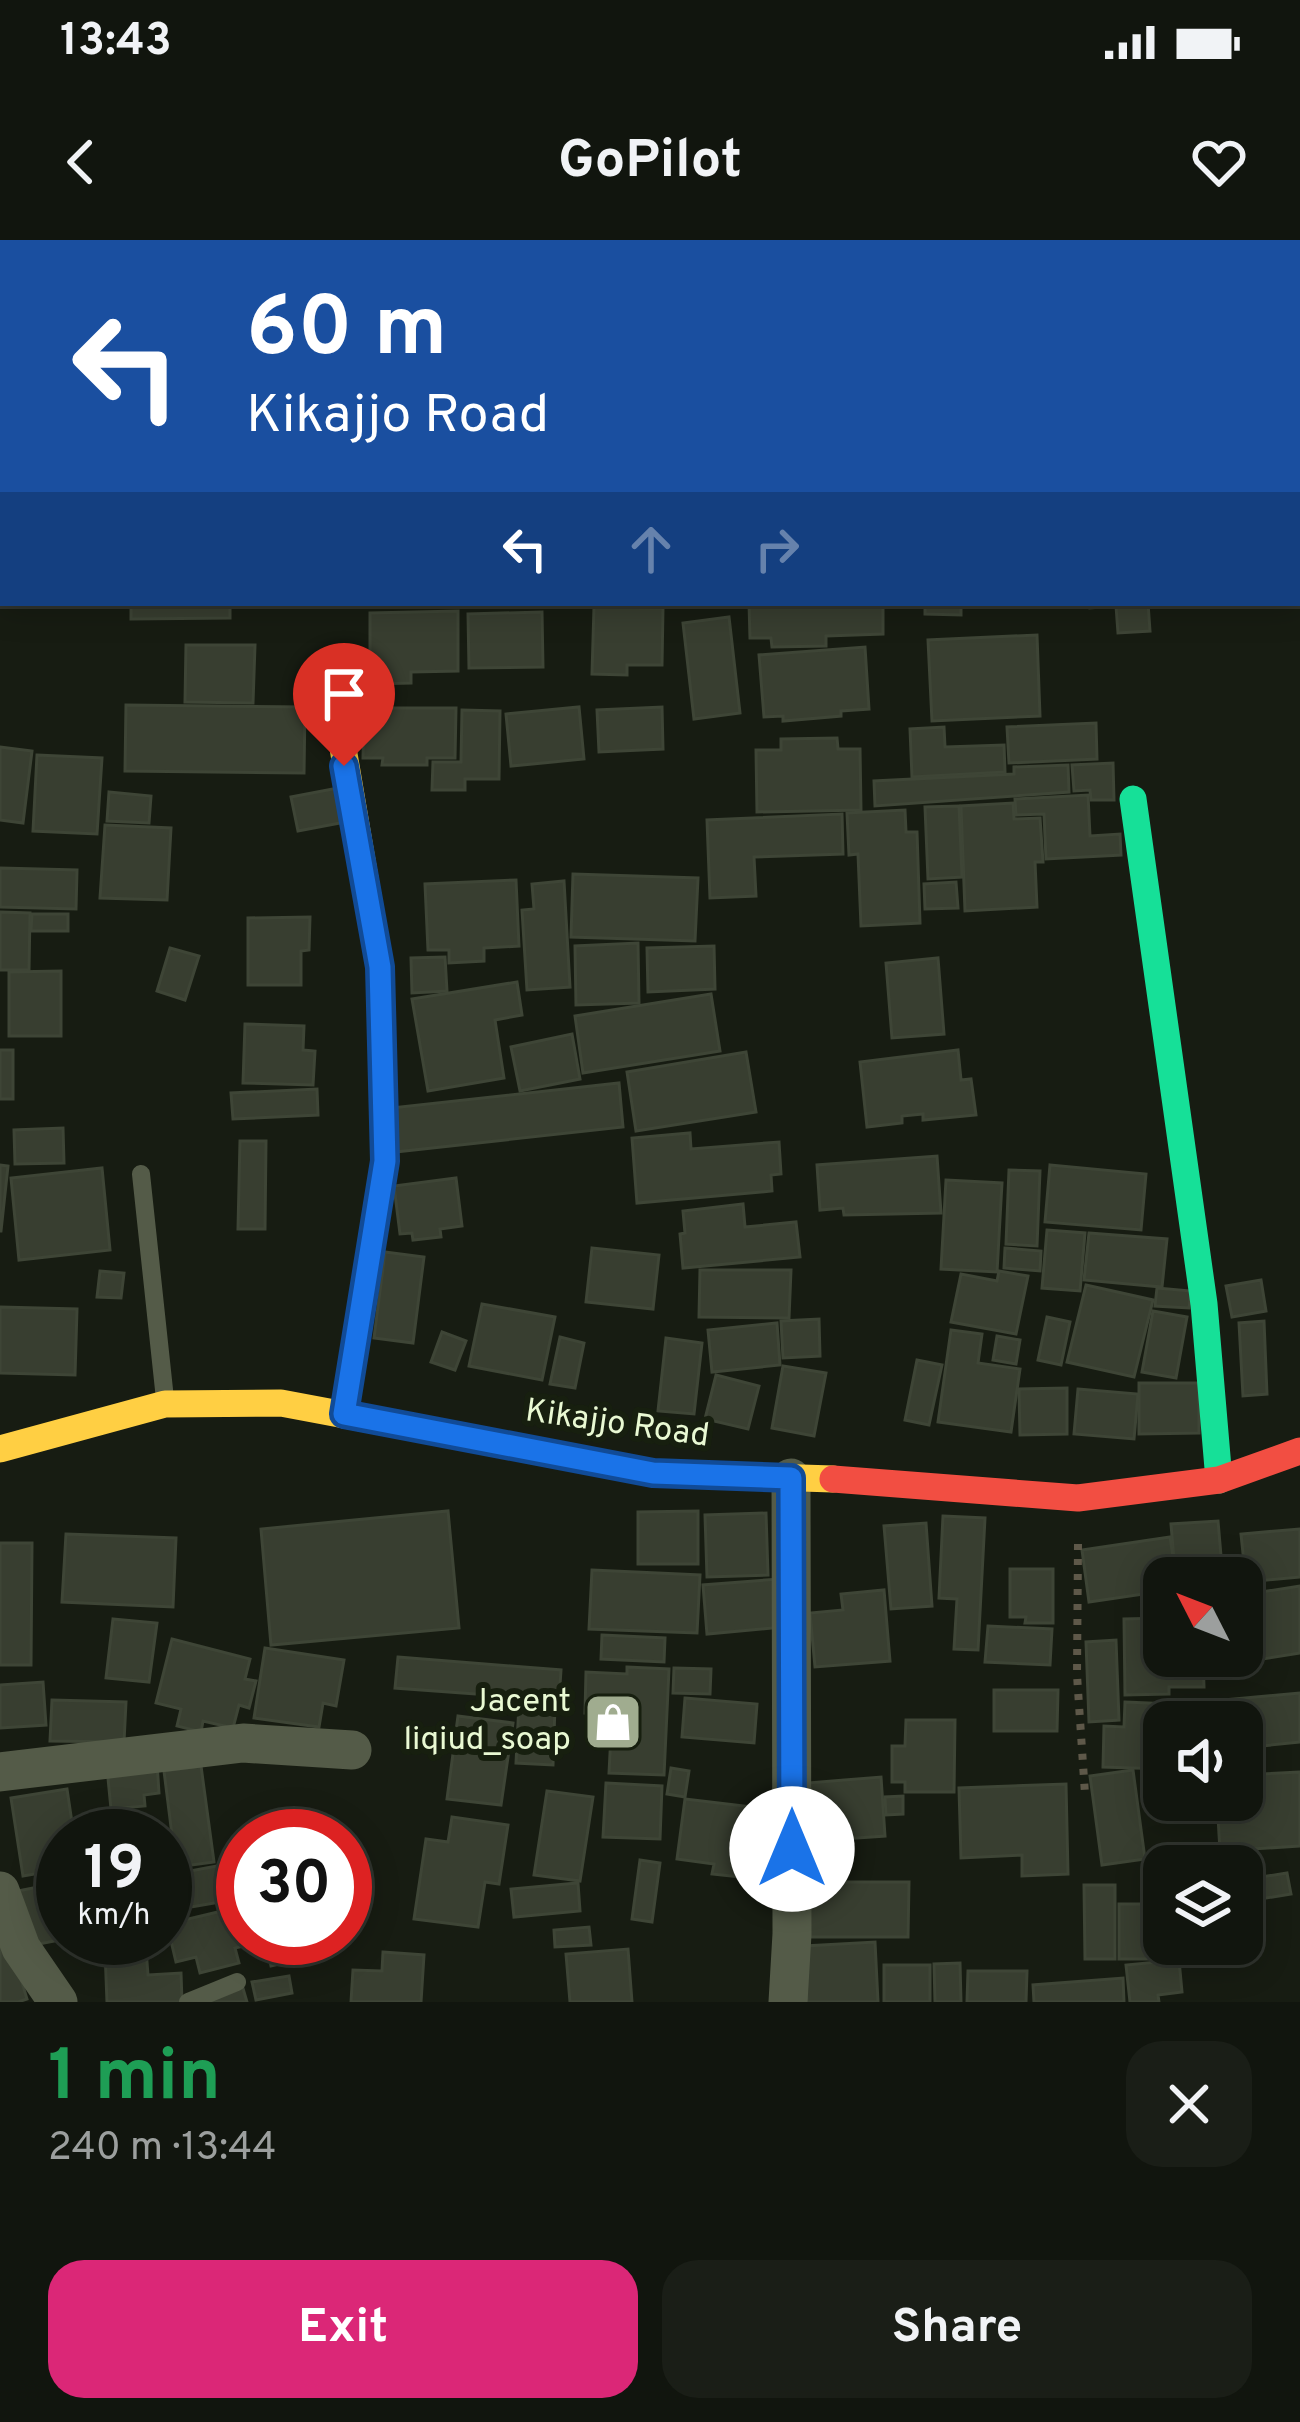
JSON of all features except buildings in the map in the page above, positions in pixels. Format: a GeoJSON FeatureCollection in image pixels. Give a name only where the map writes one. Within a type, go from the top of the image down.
{"type":"FeatureCollection","features":[{"type":"Feature","properties":{"kind":"street"},"geometry":{"type":"LineString","coordinates":[[331,677],[380,967],[385,1161],[344,1414]]}},
{"type":"Feature","properties":{"kind":"street"},"geometry":{"type":"LineString","coordinates":[[1133,799],[1204,1304],[1220,1480]]}},
{"type":"Feature","properties":{"kind":"street","name":"Kikajjo Road"},"geometry":{"type":"LineString","coordinates":[[0,1449],[166,1404],[281,1403],[653,1473],[894,1481],[1078,1498],[1220,1480],[1300,1451]]}},
{"type":"Feature","properties":{"kind":"street"},"geometry":{"type":"LineString","coordinates":[[788,2002],[792,1934],[791,1478]]}},
{"type":"Feature","properties":{"kind":"street"},"geometry":{"type":"LineString","coordinates":[[0,1772],[243,1743],[352,1750]]}},
{"type":"Feature","properties":{"kind":"street"},"geometry":{"type":"LineString","coordinates":[[0,1892],[21,1948],[58,2002]]}},
{"type":"Feature","properties":{"kind":"lane"},"geometry":{"type":"LineString","coordinates":[[141,1174],[166,1404]]}},
{"type":"Feature","properties":{"kind":"lane"},"geometry":{"type":"LineString","coordinates":[[188,2002],[237,1982]]}},
{"type":"Feature","properties":{"kind":"path"},"geometry":{"type":"LineString","coordinates":[[1078,1498],[1077,1675],[1085,1794]]}},
{"type":"Feature","properties":{"kind":"traffic: fast"},"geometry":{"type":"LineString","coordinates":[[1133,799],[1204,1304],[1219,1480]]}},
{"type":"Feature","properties":{"kind":"traffic: slow"},"geometry":{"type":"LineString","coordinates":[[331,677],[380,967],[385,1161],[344,1415]]}},
{"type":"Feature","properties":{"kind":"traffic: slow"},"geometry":{"type":"LineString","coordinates":[[0,1449],[165,1404],[281,1403],[653,1473],[833,1479]]}},
{"type":"Feature","properties":{"kind":"traffic: jam"},"geometry":{"type":"LineString","coordinates":[[833,1479],[1078,1498],[1219,1480],[1300,1451]]}},
{"type":"Feature","properties":{"kind":"place","name":"Jacent liqiud_soap"},"geometry":{"type":"Point","coordinates":[613,1722]}},
{"type":"Feature","properties":{"kind":"route"},"geometry":{"type":"LineString","coordinates":[[344,766],[380,967],[385,1161],[344,1414],[653,1473],[791,1478],[792,1849]]}}]}
